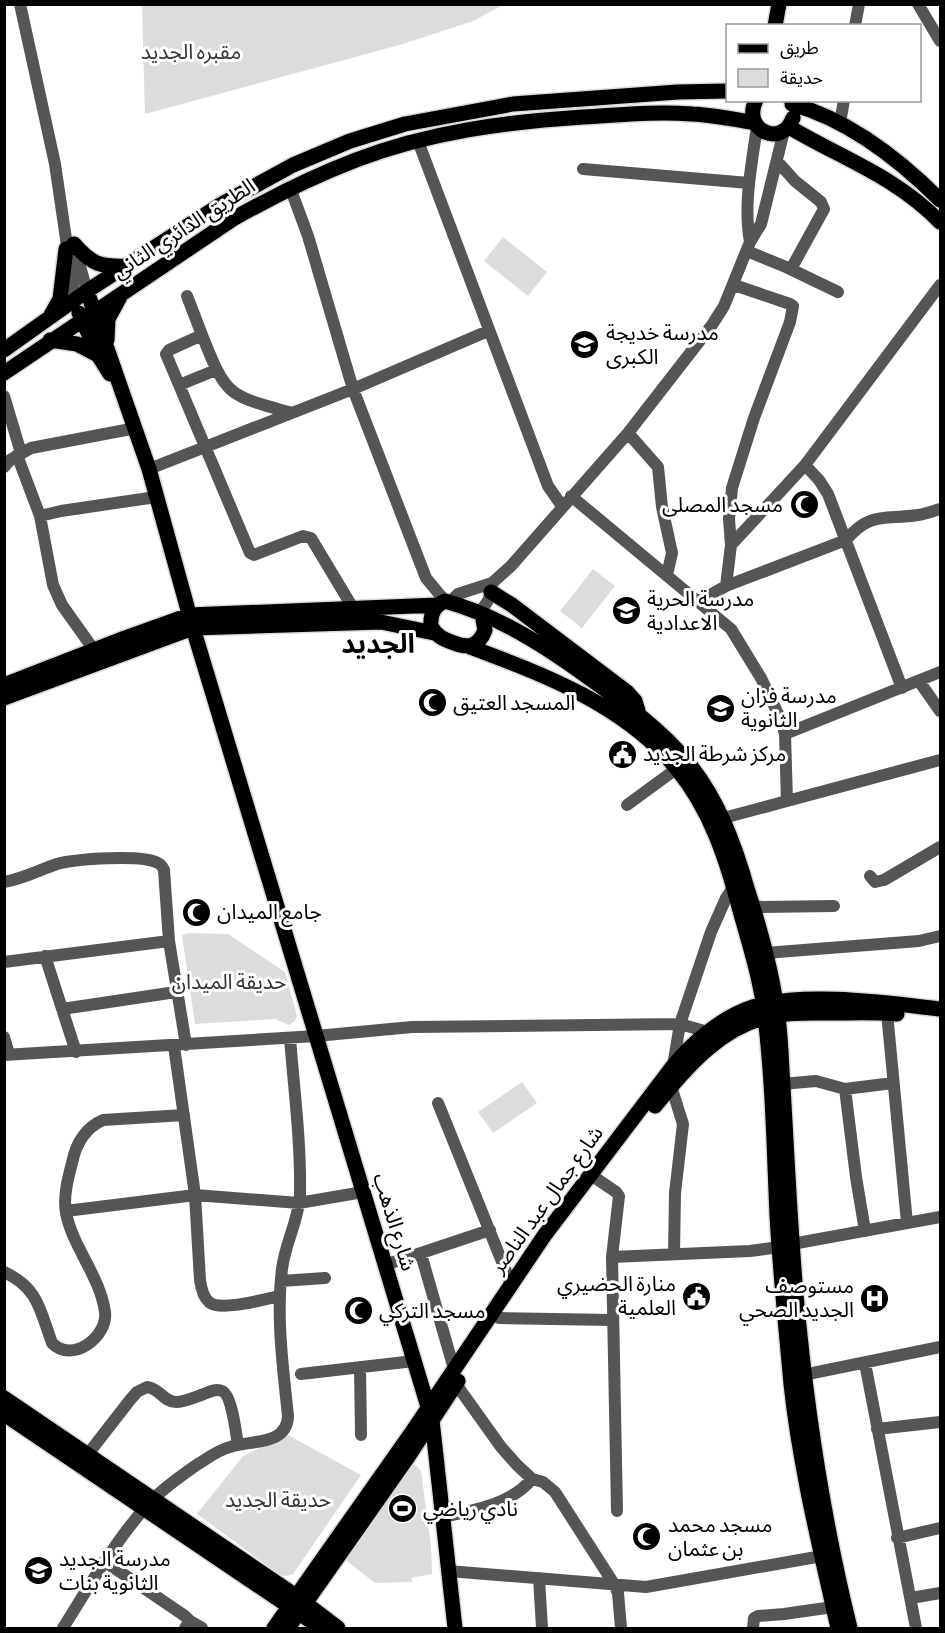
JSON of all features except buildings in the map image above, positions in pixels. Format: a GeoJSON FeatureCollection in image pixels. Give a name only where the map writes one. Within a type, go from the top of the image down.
{"type":"FeatureCollection","features":[{"type":"Feature","properties":{"kind":"main road"},"geometry":{"type":"LineString","coordinates":[[775,24],[779,4]]}},
{"type":"Feature","properties":{"kind":"main road"},"geometry":{"type":"LineString","coordinates":[[779,4],[783,24]]}},
{"type":"Feature","properties":{"kind":"main road","name":"الطريق الدائري الثاني"},"geometry":{"type":"LineString","coordinates":[[4,350],[81,296],[220,205],[254,185],[327,150],[405,124],[513,104],[678,92],[726,91]]}},
{"type":"Feature","properties":{"kind":"main road"},"geometry":{"type":"LineString","coordinates":[[755,102],[753,108],[756,125]]}},
{"type":"Feature","properties":{"kind":"main road"},"geometry":{"type":"LineString","coordinates":[[791,102],[840,123],[890,156],[917,177],[940,200]]}},
{"type":"Feature","properties":{"kind":"main road"},"geometry":{"type":"LineString","coordinates":[[786,129],[793,120],[794,112],[791,102]]}},
{"type":"Feature","properties":{"kind":"main road","name":"الطريق الدائري الثاني"},"geometry":{"type":"LineString","coordinates":[[4,373],[232,219],[356,160],[418,141],[492,124],[647,113],[691,114],[756,125],[770,134],[786,129],[881,175],[926,207],[940,222]]}},
{"type":"Feature","properties":{"kind":"main road"},"geometry":{"type":"LineString","coordinates":[[50,317],[60,299],[70,246],[96,263],[108,267],[128,266]]}},
{"type":"Feature","properties":{"kind":"main road"},"geometry":{"type":"LineString","coordinates":[[50,340],[103,352],[108,319],[113,306],[122,294]]}},
{"type":"Feature","properties":{"kind":"main road","name":"شارع الذهب"},"geometry":{"type":"LineString","coordinates":[[81,296],[136,428],[191,622],[430,1414],[455,1629]]}},
{"type":"Feature","properties":{"kind":"main road"},"geometry":{"type":"LineString","coordinates":[[492,588],[627,692],[635,701],[639,714]]}},
{"type":"Feature","properties":{"kind":"main road"},"geometry":{"type":"LineString","coordinates":[[434,633],[430,618],[433,610],[444,603]]}},
{"type":"Feature","properties":{"kind":"main road"},"geometry":{"type":"LineString","coordinates":[[4,685],[94,650],[191,622],[353,608],[444,603],[495,619],[582,672],[658,731],[737,853],[740,886],[752,953],[771,1010],[782,1084],[786,1246]]}},
{"type":"Feature","properties":{"kind":"main road"},"geometry":{"type":"LineString","coordinates":[[470,647],[477,643],[485,630],[481,613]]}},
{"type":"Feature","properties":{"kind":"main road"},"geometry":{"type":"LineString","coordinates":[[4,698],[191,622],[381,622],[434,633],[598,702],[621,717],[682,765]]}},
{"type":"Feature","properties":{"kind":"main road"},"geometry":{"type":"LineString","coordinates":[[740,886],[753,907],[765,953],[797,1376],[799,1439],[838,1629]]}},
{"type":"Feature","properties":{"kind":"main road","name":"شارع جمال عبد الناصر"},"geometry":{"type":"LineString","coordinates":[[771,1010],[814,1000],[867,1001],[940,1009]]}},
{"type":"Feature","properties":{"kind":"main road","name":"شارع جمال عبد الناصر"},"geometry":{"type":"LineString","coordinates":[[274,1629],[297,1605],[408,1457],[430,1414],[455,1377],[597,1179],[712,1037],[744,1011],[887,1013],[940,1019]]}},
{"type":"Feature","properties":{"kind":"main road","name":"شارع جمال عبد الناصر"},"geometry":{"type":"LineString","coordinates":[[455,1377],[511,1284],[544,1236],[672,1066],[690,1046],[712,1037]]}},
{"type":"Feature","properties":{"kind":"main road"},"geometry":{"type":"LineString","coordinates":[[797,1376],[812,1438],[850,1629]]}},
{"type":"Feature","properties":{"kind":"main road"},"geometry":{"type":"LineString","coordinates":[[4,1398],[88,1454],[148,1504]]}},
{"type":"Feature","properties":{"kind":"main road"},"geometry":{"type":"LineString","coordinates":[[4,1414],[148,1504],[319,1621],[338,1629]]}},
{"type":"Feature","properties":{"kind":"main road","name":"شارع جمال عبد الناصر"},"geometry":{"type":"LineString","coordinates":[[288,1629],[297,1605],[412,1432],[430,1414]]}},
{"type":"Feature","properties":{"kind":"main road"},"geometry":{"type":"LineString","coordinates":[[408,1457],[423,1456],[436,1464]]}},
{"type":"Feature","properties":{"kind":"street"},"geometry":{"type":"LineString","coordinates":[[20,4],[81,296]]}},
{"type":"Feature","properties":{"kind":"street"},"geometry":{"type":"LineString","coordinates":[[855,24],[859,4]]}},
{"type":"Feature","properties":{"kind":"street"},"geometry":{"type":"LineString","coordinates":[[918,4],[940,41]]}},
{"type":"Feature","properties":{"kind":"street"},"geometry":{"type":"LineString","coordinates":[[840,123],[844,102]]}},
{"type":"Feature","properties":{"kind":"street"},"geometry":{"type":"LineString","coordinates":[[748,247],[749,183],[756,125]]}},
{"type":"Feature","properties":{"kind":"street"},"geometry":{"type":"LineString","coordinates":[[481,613],[487,604],[492,588],[627,433],[712,325],[724,306],[760,224],[786,129]]}},
{"type":"Feature","properties":{"kind":"street"},"geometry":{"type":"LineString","coordinates":[[418,141],[548,486],[667,575],[724,623],[738,640],[774,703],[785,734],[787,801]]}},
{"type":"Feature","properties":{"kind":"street"},"geometry":{"type":"LineString","coordinates":[[777,161],[795,181],[821,202],[824,209],[790,269]]}},
{"type":"Feature","properties":{"kind":"street"},"geometry":{"type":"LineString","coordinates":[[583,169],[749,183]]}},
{"type":"Feature","properties":{"kind":"street"},"geometry":{"type":"LineString","coordinates":[[291,190],[308,236],[353,389],[423,572],[444,603],[458,594],[492,588]]}},
{"type":"Feature","properties":{"kind":"street"},"geometry":{"type":"LineString","coordinates":[[748,247],[838,292]]}},
{"type":"Feature","properties":{"kind":"street"},"geometry":{"type":"LineString","coordinates":[[726,586],[731,545],[729,519],[732,488],[754,418],[790,322],[793,306],[734,285]]}},
{"type":"Feature","properties":{"kind":"street"},"geometry":{"type":"LineString","coordinates":[[731,545],[805,465],[940,285]]}},
{"type":"Feature","properties":{"kind":"street"},"geometry":{"type":"LineString","coordinates":[[187,296],[222,382],[245,400],[292,413]]}},
{"type":"Feature","properties":{"kind":"street"},"geometry":{"type":"LineString","coordinates":[[148,469],[353,389],[488,331]]}},
{"type":"Feature","properties":{"kind":"street"},"geometry":{"type":"LineString","coordinates":[[202,335],[169,350],[166,354],[250,553],[254,555],[303,536],[311,538],[353,608]]}},
{"type":"Feature","properties":{"kind":"street"},"geometry":{"type":"LineString","coordinates":[[179,385],[216,370]]}},
{"type":"Feature","properties":{"kind":"street"},"geometry":{"type":"LineString","coordinates":[[4,396],[19,454],[40,516],[53,585],[62,605],[94,650]]}},
{"type":"Feature","properties":{"kind":"street"},"geometry":{"type":"LineString","coordinates":[[5,468],[19,454],[31,448],[136,428]]}},
{"type":"Feature","properties":{"kind":"street"},"geometry":{"type":"LineString","coordinates":[[627,433],[658,467],[662,507],[672,552],[667,575]]}},
{"type":"Feature","properties":{"kind":"street"},"geometry":{"type":"LineString","coordinates":[[805,465],[828,494],[902,688]]}},
{"type":"Feature","properties":{"kind":"street"},"geometry":{"type":"LineString","coordinates":[[40,516],[156,497]]}},
{"type":"Feature","properties":{"kind":"street"},"geometry":{"type":"LineString","coordinates":[[698,602],[726,586],[846,540],[859,526],[874,519],[921,514],[940,509]]}},
{"type":"Feature","properties":{"kind":"street"},"geometry":{"type":"LineString","coordinates":[[785,734],[940,672]]}},
{"type":"Feature","properties":{"kind":"street"},"geometry":{"type":"LineString","coordinates":[[919,681],[940,711]]}},
{"type":"Feature","properties":{"kind":"street"},"geometry":{"type":"LineString","coordinates":[[716,819],[940,760]]}},
{"type":"Feature","properties":{"kind":"street"},"geometry":{"type":"LineString","coordinates":[[627,805],[682,765]]}},
{"type":"Feature","properties":{"kind":"street"},"geometry":{"type":"LineString","coordinates":[[870,876],[875,882],[884,880],[940,847]]}},
{"type":"Feature","properties":{"kind":"street"},"geometry":{"type":"LineString","coordinates":[[4,882],[22,878],[57,864],[85,859],[143,860],[157,862],[161,865],[164,870],[169,941],[176,992],[184,1115],[195,1195],[202,1292],[209,1302],[219,1307],[280,1296]]}},
{"type":"Feature","properties":{"kind":"street"},"geometry":{"type":"LineString","coordinates":[[672,1066],[680,1024],[711,932],[726,898],[740,886]]}},
{"type":"Feature","properties":{"kind":"street"},"geometry":{"type":"LineString","coordinates":[[753,907],[834,906]]}},
{"type":"Feature","properties":{"kind":"street"},"geometry":{"type":"LineString","coordinates":[[765,953],[919,941],[940,936]]}},
{"type":"Feature","properties":{"kind":"street"},"geometry":{"type":"LineString","coordinates":[[5,960],[169,941]]}},
{"type":"Feature","properties":{"kind":"street"},"geometry":{"type":"LineString","coordinates":[[45,956],[76,1052]]}},
{"type":"Feature","properties":{"kind":"street"},"geometry":{"type":"LineString","coordinates":[[62,1009],[176,992]]}},
{"type":"Feature","properties":{"kind":"street"},"geometry":{"type":"LineString","coordinates":[[887,1013],[907,1223]]}},
{"type":"Feature","properties":{"kind":"street"},"geometry":{"type":"LineString","coordinates":[[4,1037],[7,1055],[290,1038],[412,1027],[680,1024],[712,1037]]}},
{"type":"Feature","properties":{"kind":"street"},"geometry":{"type":"LineString","coordinates":[[63,1629],[104,1561],[148,1504],[205,1459],[221,1450],[274,1437],[285,1428],[288,1422],[279,1314],[280,1281],[284,1254],[299,1203],[298,1145],[290,1038]]}},
{"type":"Feature","properties":{"kind":"street"},"geometry":{"type":"LineString","coordinates":[[782,1084],[816,1081],[845,1089],[893,1083]]}},
{"type":"Feature","properties":{"kind":"street"},"geometry":{"type":"LineString","coordinates":[[671,1086],[683,1124],[675,1193],[674,1254]]}},
{"type":"Feature","properties":{"kind":"street"},"geometry":{"type":"LineString","coordinates":[[845,1089],[865,1231]]}},
{"type":"Feature","properties":{"kind":"street"},"geometry":{"type":"LineString","coordinates":[[438,1102],[511,1284]]}},
{"type":"Feature","properties":{"kind":"street"},"geometry":{"type":"LineString","coordinates":[[4,1272],[23,1282],[33,1293],[52,1342],[60,1350],[69,1352],[81,1348],[96,1336],[105,1320],[103,1303],[74,1238],[66,1211],[68,1181],[73,1156],[85,1132],[92,1125],[103,1120],[184,1115]]}},
{"type":"Feature","properties":{"kind":"street"},"geometry":{"type":"LineString","coordinates":[[597,1179],[618,1194],[612,1257],[618,1511]]}},
{"type":"Feature","properties":{"kind":"street"},"geometry":{"type":"LineString","coordinates":[[66,1211],[195,1195],[299,1203],[363,1192]]}},
{"type":"Feature","properties":{"kind":"street"},"geometry":{"type":"LineString","coordinates":[[612,1257],[750,1251],[940,1216]]}},
{"type":"Feature","properties":{"kind":"street"},"geometry":{"type":"LineString","coordinates":[[385,1265],[490,1230]]}},
{"type":"Feature","properties":{"kind":"street"},"geometry":{"type":"LineString","coordinates":[[421,1254],[455,1377],[501,1447],[532,1479],[543,1482],[555,1492],[614,1584],[618,1593],[621,1629]]}},
{"type":"Feature","properties":{"kind":"street"},"geometry":{"type":"LineString","coordinates":[[280,1281],[325,1278]]}},
{"type":"Feature","properties":{"kind":"street"},"geometry":{"type":"LineString","coordinates":[[499,1318],[612,1320]]}},
{"type":"Feature","properties":{"kind":"street"},"geometry":{"type":"LineString","coordinates":[[797,1376],[940,1347]]}},
{"type":"Feature","properties":{"kind":"street"},"geometry":{"type":"LineString","coordinates":[[301,1374],[414,1361]]}},
{"type":"Feature","properties":{"kind":"street"},"geometry":{"type":"LineString","coordinates":[[865,1363],[916,1629]]}},
{"type":"Feature","properties":{"kind":"street"},"geometry":{"type":"LineString","coordinates":[[360,1367],[362,1435]]}},
{"type":"Feature","properties":{"kind":"street"},"geometry":{"type":"LineString","coordinates":[[88,1454],[137,1392],[147,1387],[156,1390],[173,1402],[180,1402],[214,1390],[224,1392],[231,1408],[238,1445]]}},
{"type":"Feature","properties":{"kind":"street"},"geometry":{"type":"LineString","coordinates":[[877,1429],[940,1422]]}},
{"type":"Feature","properties":{"kind":"street"},"geometry":{"type":"LineString","coordinates":[[443,1517],[483,1508],[518,1494],[532,1479]]}},
{"type":"Feature","properties":{"kind":"street"},"geometry":{"type":"LineString","coordinates":[[897,1538],[940,1528]]}},
{"type":"Feature","properties":{"kind":"street"},"geometry":{"type":"LineString","coordinates":[[448,1571],[633,1587],[659,1586],[727,1571],[822,1556]]}},
{"type":"Feature","properties":{"kind":"street"},"geometry":{"type":"LineString","coordinates":[[104,1561],[188,1625],[202,1629]]}},
{"type":"Feature","properties":{"kind":"street"},"geometry":{"type":"LineString","coordinates":[[539,1578],[542,1629]]}},
{"type":"Feature","properties":{"kind":"street"},"geometry":{"type":"LineString","coordinates":[[911,1598],[940,1593]]}},
{"type":"Feature","properties":{"kind":"street"},"geometry":{"type":"LineString","coordinates":[[753,1629],[754,1619],[758,1616],[833,1607]]}},
{"type":"Feature","properties":{"kind":"green space","name":"مقبره الجديد"},"geometry":{"type":"Polygon","coordinates":[[[142,4],[503,5],[473,21],[403,44],[145,114],[142,4]]]}},
{"type":"Feature","properties":{"kind":"green space"},"geometry":{"type":"Polygon","coordinates":[[[503,237],[547,272],[528,296],[484,261],[503,237]]]}},
{"type":"Feature","properties":{"kind":"green space"},"geometry":{"type":"Polygon","coordinates":[[[593,569],[615,586],[582,628],[560,611],[593,569]]]}},
{"type":"Feature","properties":{"kind":"green space","name":"حديقة الميدان"},"geometry":{"type":"Polygon","coordinates":[[[187,933],[228,934],[285,972],[297,1016],[295,1021],[289,1025],[275,1019],[195,1024],[182,935],[187,933]]]}},
{"type":"Feature","properties":{"kind":"green space"},"geometry":{"type":"Polygon","coordinates":[[[522,1082],[537,1103],[493,1133],[478,1112],[522,1082]]]}},
{"type":"Feature","properties":{"kind":"green space","name":"حديقة الجديد"},"geometry":{"type":"Polygon","coordinates":[[[288,1435],[361,1475],[293,1574],[287,1576],[280,1575],[197,1514],[243,1456],[288,1435]]]}},
{"type":"Feature","properties":{"kind":"green space","name":"نادي رياضي"},"geometry":{"type":"Polygon","coordinates":[[[412,1462],[421,1471],[431,1546],[432,1574],[411,1578],[413,1582],[375,1583],[343,1558],[412,1462]]]}},
{"type":"Feature","properties":{"kind":"place","name":"مدرسة خديجة الكبرى"},"geometry":{"type":"Point","coordinates":[585,345]}},
{"type":"Feature","properties":{"kind":"place","name":"مسجد المصلى"},"geometry":{"type":"Point","coordinates":[804,505]}},
{"type":"Feature","properties":{"kind":"place","name":"مدرسة الحرية الاعدادية"},"geometry":{"type":"Point","coordinates":[626,611]}},
{"type":"Feature","properties":{"kind":"place","name":"المسجد العتيق"},"geometry":{"type":"Point","coordinates":[432,703]}},
{"type":"Feature","properties":{"kind":"place","name":"مدرسة فزان الثانوية"},"geometry":{"type":"Point","coordinates":[720,708]}},
{"type":"Feature","properties":{"kind":"place","name":"مركز شرطة الجديد"},"geometry":{"type":"Point","coordinates":[622,754]}},
{"type":"Feature","properties":{"kind":"place","name":"جامع الميدان"},"geometry":{"type":"Point","coordinates":[196,912]}},
{"type":"Feature","properties":{"kind":"place","name":"منارة الحضيري العلمية"},"geometry":{"type":"Point","coordinates":[697,1296]}},
{"type":"Feature","properties":{"kind":"place","name":"مستوصف الجديد الصحي"},"geometry":{"type":"Point","coordinates":[875,1298]}},
{"type":"Feature","properties":{"kind":"place","name":"مسجد التركي"},"geometry":{"type":"Point","coordinates":[358,1311]}},
{"type":"Feature","properties":{"kind":"place","name":"نادي رياضي"},"geometry":{"type":"Point","coordinates":[402,1509]}},
{"type":"Feature","properties":{"kind":"place","name":"مسجد محمد بن عثمان"},"geometry":{"type":"Point","coordinates":[647,1537]}},
{"type":"Feature","properties":{"kind":"place","name":"مدرسة الجديد الثانوية بنات"},"geometry":{"type":"Point","coordinates":[38,1571]}},
{"type":"Feature","properties":{"kind":"district","name":"الجديد"},"geometry":{"type":"Point","coordinates":[378,645]}}]}
